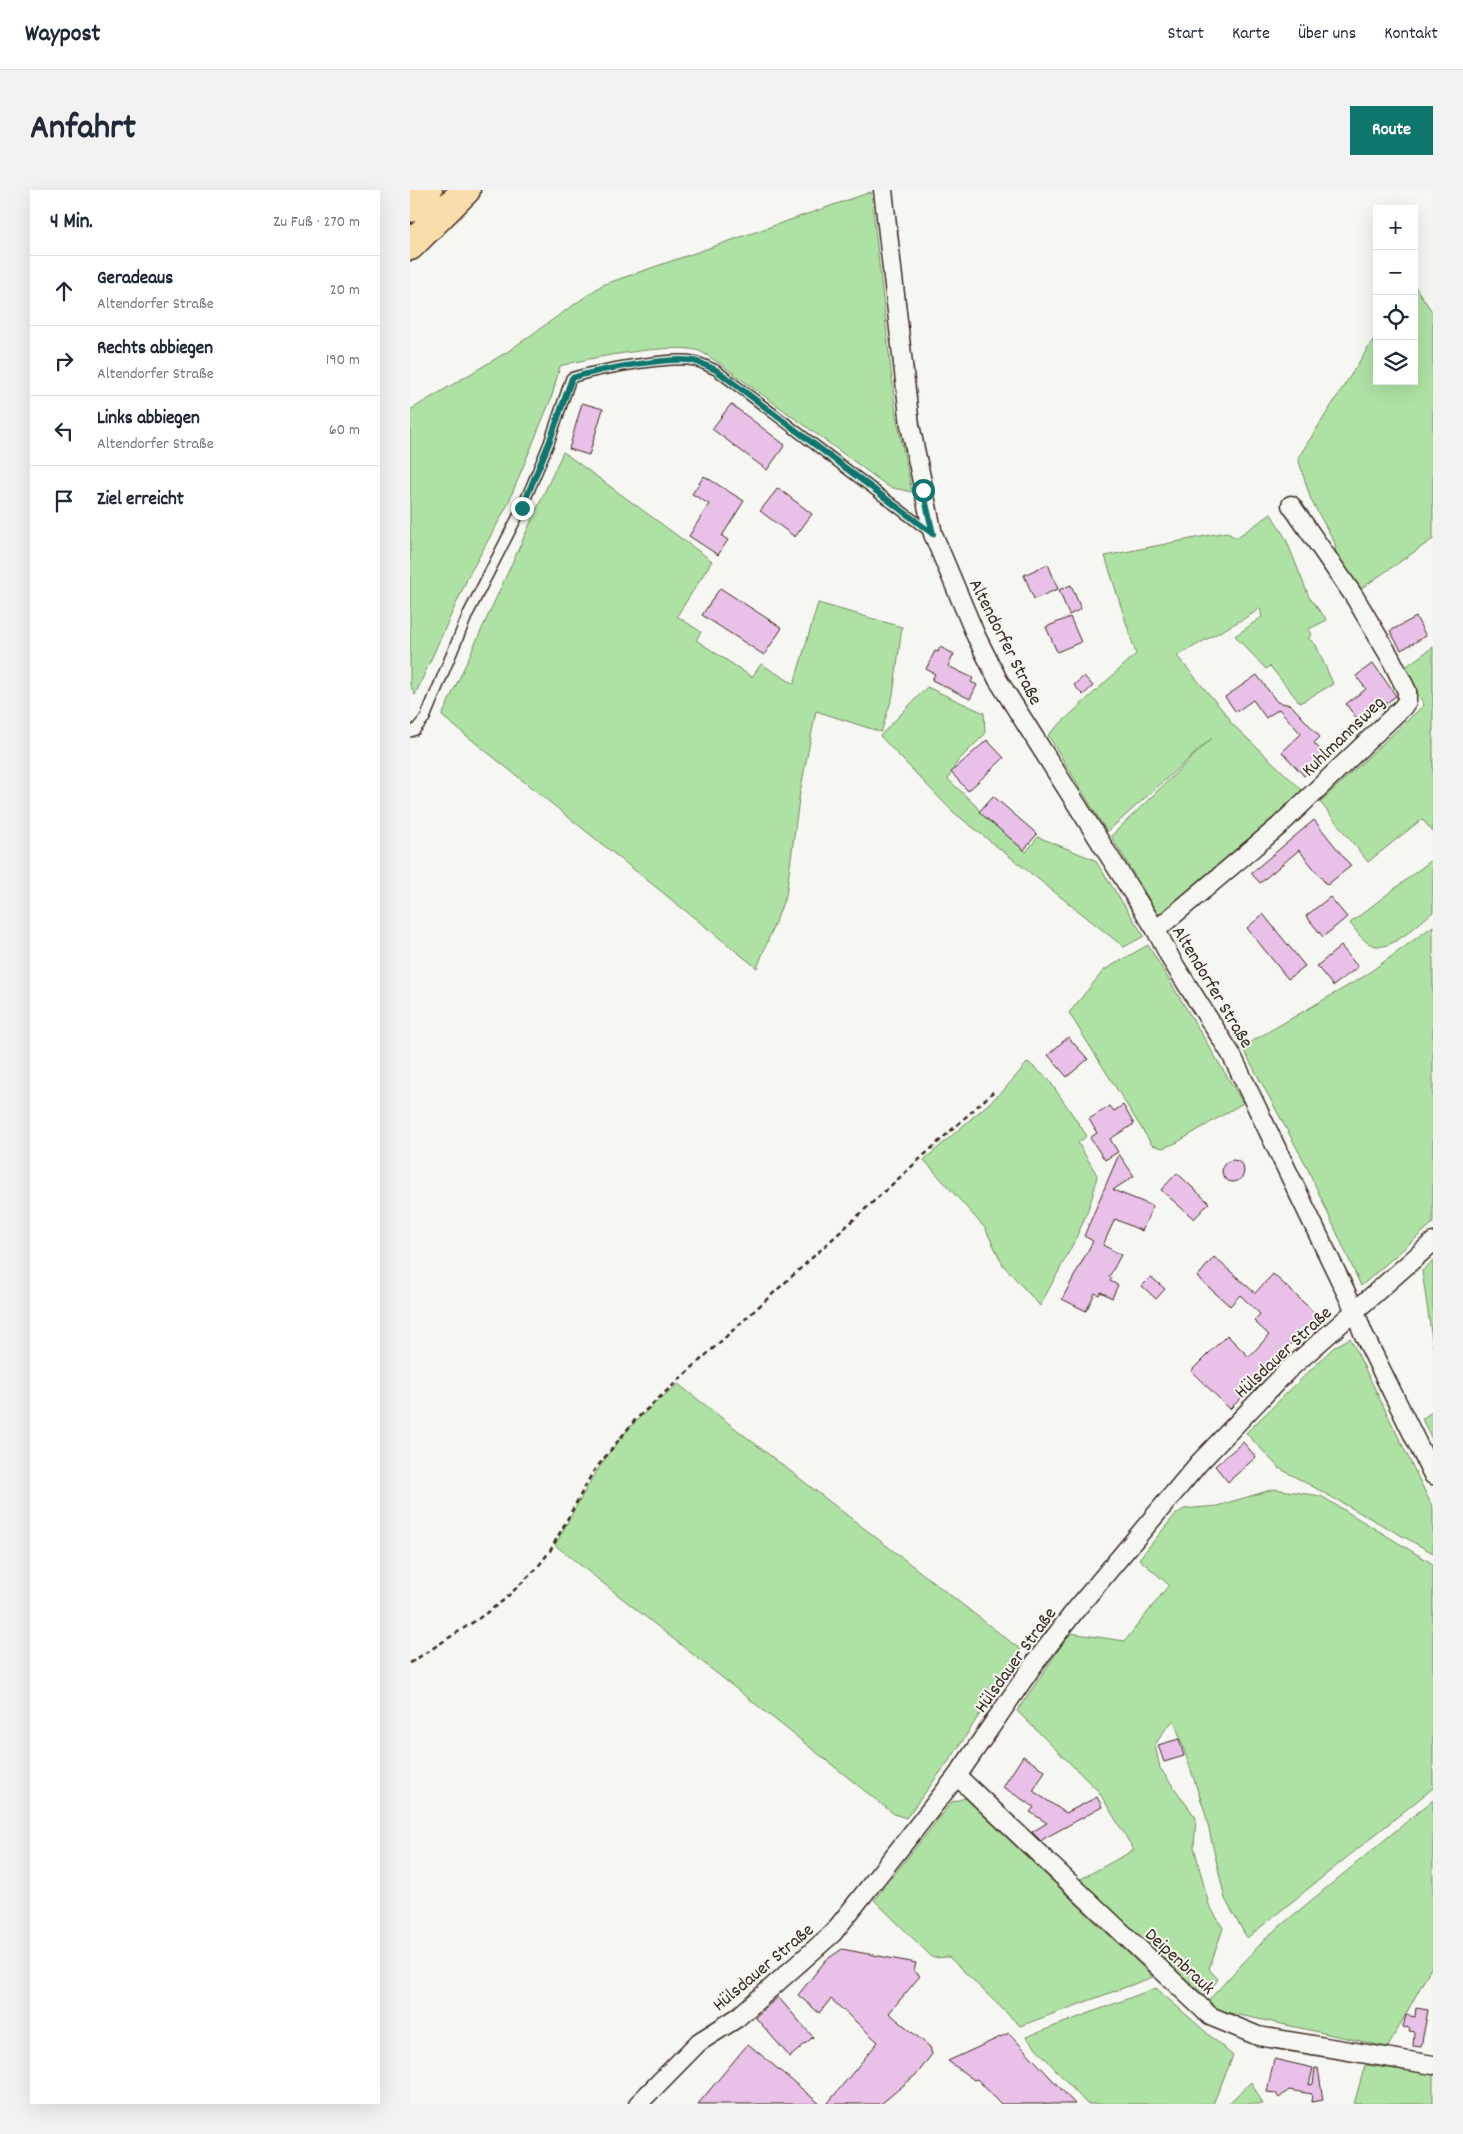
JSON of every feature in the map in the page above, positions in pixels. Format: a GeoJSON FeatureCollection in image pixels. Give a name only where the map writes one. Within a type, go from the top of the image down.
{"type":"FeatureCollection","features":[{"type":"Feature","properties":{"kind":"highway"},"geometry":{"type":"LineString","coordinates":[[410,208],[428,190]]}},
{"type":"Feature","properties":{"kind":"highway"},"geometry":{"type":"LineString","coordinates":[[410,246],[466,190]]}},
{"type":"Feature","properties":{"kind":"street","name":"Altendorfer Straße"},"geometry":{"type":"LineString","coordinates":[[883,190],[910,424],[933,534],[976,636],[998,680],[1156,930],[1172,961],[1231,1054],[1356,1311],[1363,1333],[1433,1476]]}},
{"type":"Feature","properties":{"kind":"street","name":"Kuhlmannsweg"},"geometry":{"type":"LineString","coordinates":[[1156,930],[1279,826],[1407,701],[1406,691],[1390,657],[1354,596],[1291,505]]}},
{"type":"Feature","properties":{"kind":"street","name":"Hülsdauer Straße"},"geometry":{"type":"LineString","coordinates":[[638,2104],[699,2042],[737,2018],[834,1933],[957,1776],[1051,1642],[1199,1463],[1287,1371],[1433,1242]]}},
{"type":"Feature","properties":{"kind":"street","name":"Deipenbrauk"},"geometry":{"type":"LineString","coordinates":[[957,1776],[1210,2016],[1258,2036],[1433,2065]]}},
{"type":"Feature","properties":{"kind":"lane"},"geometry":{"type":"LineString","coordinates":[[410,732],[415,730],[424,718],[468,614],[522,508],[549,443],[572,378],[597,371],[675,360],[694,361],[716,370],[933,534]]}},
{"type":"Feature","properties":{"kind":"path"},"geometry":{"type":"LineString","coordinates":[[410,1663],[478,1619],[523,1583],[550,1551],[593,1472],[635,1420],[994,1092]]}},
{"type":"Feature","properties":{"kind":"green space"},"geometry":{"type":"Polygon","coordinates":[[[871,192],[896,415],[912,492],[889,487],[719,363],[699,351],[671,348],[631,352],[560,366],[551,399],[506,508],[469,575],[415,695],[410,685],[410,410],[507,352],[602,285],[871,192]]]}},
{"type":"Feature","properties":{"kind":"green space"},"geometry":{"type":"Polygon","coordinates":[[[1418,291],[1433,313],[1433,539],[1359,590],[1336,557],[1335,543],[1311,500],[1298,458],[1373,340],[1373,385],[1418,385],[1418,291]]]}},
{"type":"Feature","properties":{"kind":"green space"},"geometry":{"type":"Polygon","coordinates":[[[563,452],[712,561],[677,616],[701,632],[696,640],[752,677],[761,664],[794,684],[818,603],[902,627],[893,695],[881,732],[816,711],[800,792],[786,895],[757,968],[442,716],[563,452]]]}},
{"type":"Feature","properties":{"kind":"green space"},"geometry":{"type":"Polygon","coordinates":[[[1271,514],[1286,539],[1309,597],[1327,620],[1309,629],[1312,635],[1308,638],[1316,645],[1333,684],[1300,703],[1270,666],[1266,669],[1235,636],[1262,617],[1260,608],[1177,656],[1230,719],[1230,722],[1303,791],[1225,861],[1159,916],[1111,836],[1212,738],[1107,832],[1048,735],[1136,654],[1105,556],[1226,532],[1236,538],[1271,514]]]}},
{"type":"Feature","properties":{"kind":"green space"},"geometry":{"type":"Polygon","coordinates":[[[1433,647],[1433,832],[1422,819],[1368,862],[1320,802],[1424,705],[1404,668],[1433,647]]]}},
{"type":"Feature","properties":{"kind":"green space"},"geometry":{"type":"Polygon","coordinates":[[[927,687],[984,713],[985,734],[957,762],[948,779],[980,812],[1026,852],[1038,837],[1095,860],[1144,936],[1124,947],[952,811],[880,736],[927,687]]]}},
{"type":"Feature","properties":{"kind":"green space"},"geometry":{"type":"Polygon","coordinates":[[[1433,859],[1433,912],[1398,940],[1390,944],[1376,946],[1364,940],[1350,923],[1433,859]]]}},
{"type":"Feature","properties":{"kind":"green space"},"geometry":{"type":"Polygon","coordinates":[[[1433,926],[1433,1223],[1361,1286],[1306,1165],[1242,1047],[1363,977],[1433,926]]]}},
{"type":"Feature","properties":{"kind":"green space"},"geometry":{"type":"Polygon","coordinates":[[[1148,945],[1243,1103],[1176,1143],[1163,1148],[1152,1145],[1069,1013],[1104,970],[1148,945]]]}},
{"type":"Feature","properties":{"kind":"green space"},"geometry":{"type":"Polygon","coordinates":[[[1028,1062],[1049,1080],[1087,1136],[1078,1143],[1097,1175],[1088,1209],[1081,1226],[1040,1306],[1003,1265],[985,1228],[924,1160],[1003,1091],[1028,1062]]]}},
{"type":"Feature","properties":{"kind":"green space"},"geometry":{"type":"Polygon","coordinates":[[[1433,1261],[1433,1346],[1422,1271],[1433,1261]]]}},
{"type":"Feature","properties":{"kind":"green space"},"geometry":{"type":"Polygon","coordinates":[[[1350,1338],[1433,1508],[1433,1553],[1279,1468],[1246,1433],[1333,1348],[1350,1338]]]}},
{"type":"Feature","properties":{"kind":"green space"},"geometry":{"type":"Polygon","coordinates":[[[678,1384],[1021,1650],[954,1754],[906,1818],[894,1814],[555,1545],[609,1453],[632,1425],[678,1384]]]}},
{"type":"Feature","properties":{"kind":"green space"},"geometry":{"type":"Polygon","coordinates":[[[1433,1411],[1433,1441],[1422,1419],[1433,1411]]]}},
{"type":"Feature","properties":{"kind":"green space"},"geometry":{"type":"Polygon","coordinates":[[[1274,1489],[1321,1496],[1433,1564],[1433,1788],[1247,1938],[1225,1899],[1205,1812],[1174,1720],[1155,1745],[1160,1768],[1196,1818],[1194,1847],[1209,1905],[1223,1928],[1209,1969],[1218,1979],[1206,1997],[1077,1881],[1134,1850],[1099,1792],[1017,1711],[1070,1633],[1125,1641],[1169,1585],[1139,1559],[1175,1515],[1184,1509],[1217,1506],[1274,1489]]]}},
{"type":"Feature","properties":{"kind":"green space"},"geometry":{"type":"Polygon","coordinates":[[[965,1798],[1153,1977],[1020,2026],[949,1957],[933,1958],[874,1900],[952,1802],[965,1798]]]}},
{"type":"Feature","properties":{"kind":"green space"},"geometry":{"type":"Polygon","coordinates":[[[1433,1800],[1433,1964],[1388,2047],[1221,2011],[1206,2003],[1268,1936],[1433,1800]]]}},
{"type":"Feature","properties":{"kind":"green space"},"geometry":{"type":"Polygon","coordinates":[[[1156,1988],[1233,2056],[1213,2104],[1087,2104],[1026,2037],[1156,1988]]]}},
{"type":"Feature","properties":{"kind":"green space"},"geometry":{"type":"Polygon","coordinates":[[[1365,2065],[1433,2074],[1433,2104],[1354,2104],[1365,2065]]]}},
{"type":"Feature","properties":{"kind":"green space"},"geometry":{"type":"Polygon","coordinates":[[[1251,2082],[1263,2104],[1228,2104],[1251,2082]]]}},
{"type":"Feature","properties":{"kind":"building"},"geometry":{"type":"Polygon","coordinates":[[[582,403],[603,409],[589,455],[569,449],[582,403]]]}},
{"type":"Feature","properties":{"kind":"building"},"geometry":{"type":"Polygon","coordinates":[[[731,404],[785,445],[767,470],[712,429],[731,404]]]}},
{"type":"Feature","properties":{"kind":"building"},"geometry":{"type":"Polygon","coordinates":[[[704,476],[744,501],[722,536],[728,540],[718,555],[689,536],[709,504],[692,494],[704,476]]]}},
{"type":"Feature","properties":{"kind":"building"},"geometry":{"type":"Polygon","coordinates":[[[778,488],[812,514],[795,537],[760,511],[778,488]]]}},
{"type":"Feature","properties":{"kind":"building"},"geometry":{"type":"Polygon","coordinates":[[[1048,564],[1058,589],[1034,599],[1024,575],[1048,564]]]}},
{"type":"Feature","properties":{"kind":"building"},"geometry":{"type":"Polygon","coordinates":[[[1071,585],[1081,609],[1069,615],[1059,590],[1071,585]]]}},
{"type":"Feature","properties":{"kind":"building"},"geometry":{"type":"Polygon","coordinates":[[[720,588],[782,628],[764,655],[702,615],[720,588]]]}},
{"type":"Feature","properties":{"kind":"building"},"geometry":{"type":"Polygon","coordinates":[[[1070,617],[1081,642],[1057,652],[1046,627],[1070,617]]]}},
{"type":"Feature","properties":{"kind":"building"},"geometry":{"type":"Polygon","coordinates":[[[1416,617],[1426,636],[1401,650],[1390,631],[1416,617]]]}},
{"type":"Feature","properties":{"kind":"building"},"geometry":{"type":"Polygon","coordinates":[[[940,647],[954,654],[948,666],[973,678],[971,682],[977,685],[970,699],[932,680],[935,674],[926,669],[935,651],[938,652],[940,647]]]}},
{"type":"Feature","properties":{"kind":"building"},"geometry":{"type":"Polygon","coordinates":[[[1373,663],[1396,696],[1380,708],[1377,704],[1357,719],[1346,704],[1366,689],[1356,676],[1373,663]]]}},
{"type":"Feature","properties":{"kind":"building"},"geometry":{"type":"Polygon","coordinates":[[[1257,675],[1277,702],[1291,705],[1320,737],[1314,743],[1326,756],[1304,776],[1282,752],[1301,734],[1279,709],[1266,718],[1253,700],[1236,712],[1225,697],[1257,675]]]}},
{"type":"Feature","properties":{"kind":"building"},"geometry":{"type":"Polygon","coordinates":[[[1084,676],[1093,686],[1083,695],[1074,685],[1084,676]]]}},
{"type":"Feature","properties":{"kind":"building"},"geometry":{"type":"Polygon","coordinates":[[[987,740],[1004,758],[968,791],[951,772],[987,740]]]}},
{"type":"Feature","properties":{"kind":"building"},"geometry":{"type":"Polygon","coordinates":[[[993,796],[1037,834],[1024,850],[979,812],[993,796]]]}},
{"type":"Feature","properties":{"kind":"building"},"geometry":{"type":"Polygon","coordinates":[[[1314,820],[1351,866],[1327,885],[1299,850],[1260,883],[1251,873],[1314,820]]]}},
{"type":"Feature","properties":{"kind":"building"},"geometry":{"type":"Polygon","coordinates":[[[1330,897],[1347,917],[1323,937],[1306,916],[1330,897]]]}},
{"type":"Feature","properties":{"kind":"building"},"geometry":{"type":"Polygon","coordinates":[[[1263,914],[1305,966],[1288,979],[1247,928],[1263,914]]]}},
{"type":"Feature","properties":{"kind":"building"},"geometry":{"type":"Polygon","coordinates":[[[1341,946],[1358,967],[1333,986],[1317,966],[1341,946]]]}},
{"type":"Feature","properties":{"kind":"building"},"geometry":{"type":"Polygon","coordinates":[[[1068,1037],[1088,1059],[1067,1077],[1048,1055],[1068,1037]]]}},
{"type":"Feature","properties":{"kind":"building"},"geometry":{"type":"Polygon","coordinates":[[[1123,1105],[1134,1124],[1110,1139],[1118,1152],[1105,1160],[1090,1138],[1097,1133],[1089,1119],[1110,1106],[1114,1111],[1123,1105]]]}},
{"type":"Feature","properties":{"kind":"building"},"geometry":{"type":"Polygon","coordinates":[[[1119,1154],[1134,1176],[1113,1190],[1153,1206],[1142,1231],[1115,1219],[1103,1245],[1121,1255],[1109,1277],[1112,1278],[1110,1281],[1118,1285],[1112,1298],[1101,1292],[1099,1295],[1095,1293],[1086,1311],[1062,1299],[1093,1241],[1084,1236],[1119,1154]]]}},
{"type":"Feature","properties":{"kind":"building"},"geometry":{"type":"Polygon","coordinates":[[[1233,1160],[1241,1163],[1244,1171],[1241,1179],[1233,1182],[1225,1179],[1222,1171],[1225,1163],[1233,1160]]]}},
{"type":"Feature","properties":{"kind":"building"},"geometry":{"type":"Polygon","coordinates":[[[1177,1173],[1209,1203],[1194,1219],[1161,1190],[1177,1173]]]}},
{"type":"Feature","properties":{"kind":"building"},"geometry":{"type":"Polygon","coordinates":[[[1214,1257],[1255,1293],[1273,1274],[1317,1315],[1272,1367],[1230,1409],[1191,1371],[1227,1335],[1249,1357],[1269,1335],[1254,1321],[1260,1314],[1240,1295],[1230,1306],[1197,1277],[1214,1257]]]}},
{"type":"Feature","properties":{"kind":"building"},"geometry":{"type":"Polygon","coordinates":[[[1151,1277],[1165,1289],[1156,1299],[1142,1286],[1151,1277]]]}},
{"type":"Feature","properties":{"kind":"building"},"geometry":{"type":"Polygon","coordinates":[[[1243,1442],[1256,1457],[1228,1482],[1215,1466],[1243,1442]]]}},
{"type":"Feature","properties":{"kind":"building"},"geometry":{"type":"Polygon","coordinates":[[[1179,1739],[1184,1756],[1164,1762],[1158,1745],[1179,1739]]]}},
{"type":"Feature","properties":{"kind":"building"},"geometry":{"type":"Polygon","coordinates":[[[1023,1756],[1045,1771],[1033,1791],[1066,1813],[1097,1797],[1102,1807],[1041,1841],[1032,1832],[1047,1823],[1030,1812],[1034,1807],[1003,1787],[1023,1756]]]}},
{"type":"Feature","properties":{"kind":"building"},"geometry":{"type":"Polygon","coordinates":[[[842,1949],[916,1963],[914,1971],[920,1976],[889,2013],[930,2047],[932,2054],[918,2073],[881,2104],[827,2104],[878,2042],[831,1999],[819,2013],[798,1995],[826,1960],[842,1949]]]}},
{"type":"Feature","properties":{"kind":"building"},"geometry":{"type":"Polygon","coordinates":[[[778,1997],[813,2037],[790,2057],[755,2017],[778,1997]]]}},
{"type":"Feature","properties":{"kind":"building"},"geometry":{"type":"Polygon","coordinates":[[[1416,2008],[1428,2010],[1421,2047],[1413,2046],[1414,2032],[1409,2031],[1410,2028],[1403,2027],[1406,2015],[1415,2017],[1416,2008]]]}},
{"type":"Feature","properties":{"kind":"building"},"geometry":{"type":"Polygon","coordinates":[[[1009,2033],[1075,2104],[1001,2104],[977,2079],[974,2080],[948,2061],[1009,2033]]]}},
{"type":"Feature","properties":{"kind":"building"},"geometry":{"type":"Polygon","coordinates":[[[748,2044],[820,2104],[698,2104],[748,2044]]]}},
{"type":"Feature","properties":{"kind":"building"},"geometry":{"type":"Polygon","coordinates":[[[1274,2059],[1313,2068],[1309,2085],[1313,2084],[1315,2068],[1318,2068],[1323,2100],[1311,2102],[1312,2094],[1289,2090],[1279,2098],[1276,2093],[1267,2092],[1274,2059]]]}},
{"type":"Feature","properties":{"kind":"route"},"geometry":{"type":"LineString","coordinates":[[522,508],[549,443],[565,392],[572,378],[597,371],[675,360],[694,361],[716,370],[831,455],[933,534],[923,490]]}}]}
